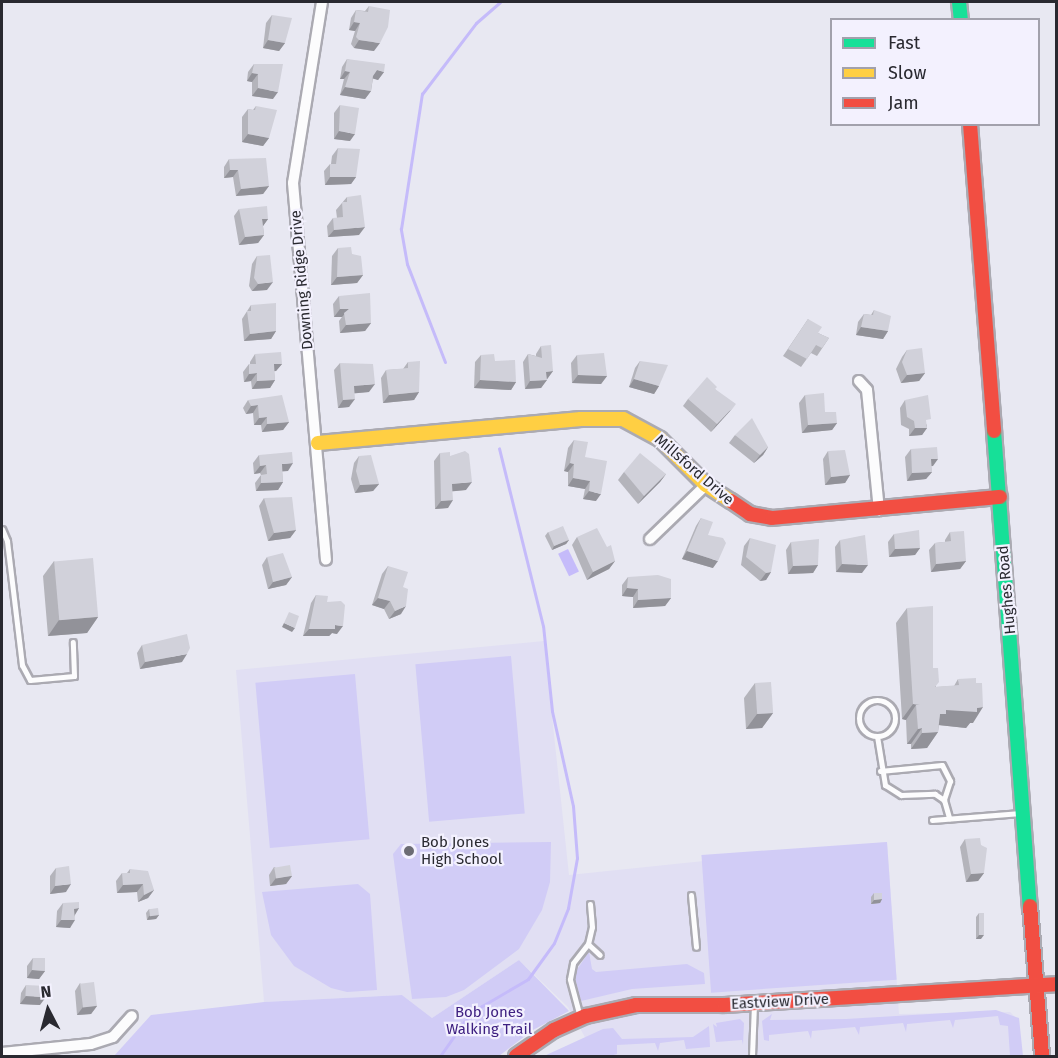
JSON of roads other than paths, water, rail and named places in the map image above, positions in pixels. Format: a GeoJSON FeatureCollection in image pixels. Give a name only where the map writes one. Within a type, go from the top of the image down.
{"type":"FeatureCollection","features":[{"type":"Feature","properties":{"kind":"street","name":"Downing Ridge Drive"},"geometry":{"type":"LineString","coordinates":[[322,2],[293,183],[318,443],[326,560]]}},
{"type":"Feature","properties":{"kind":"street"},"geometry":{"type":"LineString","coordinates":[[959,2],[961,18]]}},
{"type":"Feature","properties":{"kind":"street","name":"Hughes Road"},"geometry":{"type":"LineString","coordinates":[[970,126],[1025,812],[1042,1056]]}},
{"type":"Feature","properties":{"kind":"street"},"geometry":{"type":"LineString","coordinates":[[859,381],[867,390],[879,510]]}},
{"type":"Feature","properties":{"kind":"street","name":"Millsford Drive"},"geometry":{"type":"LineString","coordinates":[[318,443],[581,419],[623,419],[660,439],[706,485],[750,514],[772,518],[879,510],[1000,497]]}},
{"type":"Feature","properties":{"kind":"street"},"geometry":{"type":"LineString","coordinates":[[650,539],[706,485]]}},
{"type":"Feature","properties":{"kind":"street","name":"Eastview Drive"},"geometry":{"type":"LineString","coordinates":[[516,1056],[554,1030],[580,1019],[636,1005],[724,1005],[1038,987],[1056,984]]}},
{"type":"Feature","properties":{"kind":"street"},"geometry":{"type":"LineString","coordinates":[[2,1053],[91,1044],[113,1037],[132,1016]]}},
{"type":"Feature","properties":{"kind":"lane"},"geometry":{"type":"LineString","coordinates":[[2,529],[7,541],[22,665],[30,680],[74,676],[73,642]]}},
{"type":"Feature","properties":{"kind":"lane"},"geometry":{"type":"LineString","coordinates":[[876,700],[888,704],[895,718],[891,729],[877,736],[861,727],[859,715],[865,705],[876,700]]}},
{"type":"Feature","properties":{"kind":"lane"},"geometry":{"type":"LineString","coordinates":[[877,736],[880,771],[885,785],[895,793],[935,794],[944,800]]}},
{"type":"Feature","properties":{"kind":"lane"},"geometry":{"type":"LineString","coordinates":[[880,771],[942,765],[950,782],[944,800],[949,818]]}},
{"type":"Feature","properties":{"kind":"lane"},"geometry":{"type":"LineString","coordinates":[[932,820],[1025,812]]}},
{"type":"Feature","properties":{"kind":"lane"},"geometry":{"type":"LineString","coordinates":[[691,895],[696,946]]}},
{"type":"Feature","properties":{"kind":"lane"},"geometry":{"type":"LineString","coordinates":[[580,1019],[570,979],[573,963],[588,944],[592,927],[590,904]]}},
{"type":"Feature","properties":{"kind":"lane"},"geometry":{"type":"LineString","coordinates":[[588,944],[600,954]]}},
{"type":"Feature","properties":{"kind":"lane"},"geometry":{"type":"LineString","coordinates":[[752,1056],[754,1003]]}},
{"type":"Feature","properties":{"kind":"waterway"},"geometry":{"type":"LineString","coordinates":[[445,362],[407,264],[401,229],[422,94],[476,23],[500,2]]}},
{"type":"Feature","properties":{"kind":"waterway"},"geometry":{"type":"LineString","coordinates":[[440,1056],[464,1022],[482,1006],[528,979],[554,943],[568,908],[577,858],[573,806],[552,711],[543,626],[499,448]]}},
{"type":"Feature","properties":{"kind":"place","name":"Bob Jones High School"},"geometry":{"type":"Point","coordinates":[409,851]}},
{"type":"Feature","properties":{"kind":"park label","name":"Bob Jones Walking Trail"},"geometry":{"type":"Point","coordinates":[489,1020]}}]}
